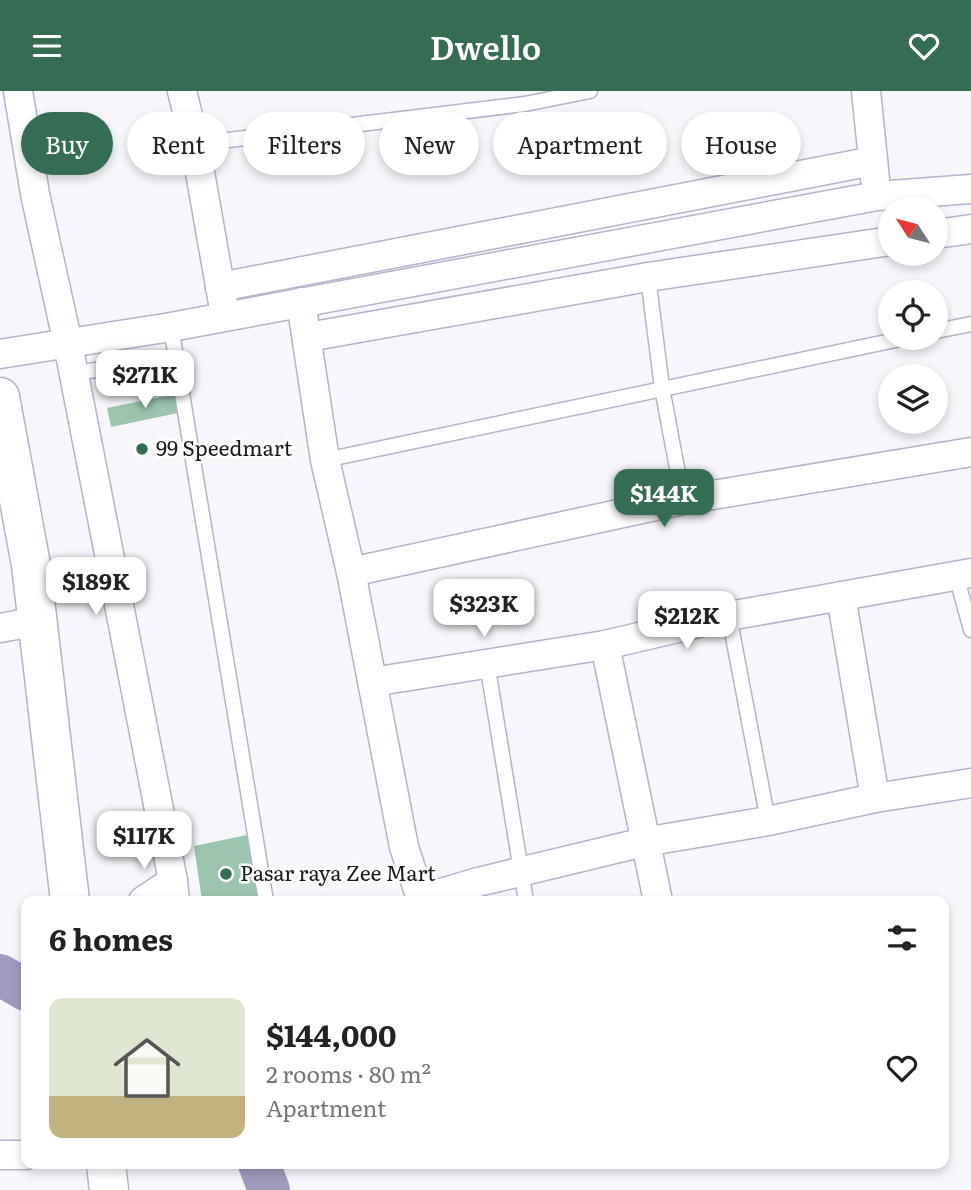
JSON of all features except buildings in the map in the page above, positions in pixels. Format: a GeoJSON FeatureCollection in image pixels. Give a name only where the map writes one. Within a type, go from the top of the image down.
{"type":"FeatureCollection","features":[{"type":"Feature","properties":{"kind":"main road"},"geometry":{"type":"LineString","coordinates":[[1,405],[31,565],[69,896]]}},
{"type":"Feature","properties":{"kind":"main road"},"geometry":{"type":"LineString","coordinates":[[107,1169],[109,1190]]}},
{"type":"Feature","properties":{"kind":"street"},"geometry":{"type":"LineString","coordinates":[[18,91],[35,194],[74,373],[174,891]]}},
{"type":"Feature","properties":{"kind":"street"},"geometry":{"type":"LineString","coordinates":[[182,91],[187,112]]}},
{"type":"Feature","properties":{"kind":"street"},"geometry":{"type":"LineString","coordinates":[[866,91],[877,196]]}},
{"type":"Feature","properties":{"kind":"street"},"geometry":{"type":"LineString","coordinates":[[220,287],[873,162]]}},
{"type":"Feature","properties":{"kind":"street"},"geometry":{"type":"LineString","coordinates":[[201,175],[225,317]]}},
{"type":"Feature","properties":{"kind":"street"},"geometry":{"type":"LineString","coordinates":[[0,354],[171,327],[877,196],[971,189]]}},
{"type":"Feature","properties":{"kind":"street"},"geometry":{"type":"LineString","coordinates":[[948,232],[971,229]]}},
{"type":"Feature","properties":{"kind":"street"},"geometry":{"type":"LineString","coordinates":[[308,337],[648,277],[878,243]]}},
{"type":"Feature","properties":{"kind":"street"},"geometry":{"type":"LineString","coordinates":[[301,302],[325,460],[351,572],[404,847],[418,896]]}},
{"type":"Feature","properties":{"kind":"street"},"geometry":{"type":"LineString","coordinates":[[351,572],[683,500],[971,452]]}},
{"type":"Feature","properties":{"kind":"street"},"geometry":{"type":"LineString","coordinates":[[372,682],[605,645],[729,616],[964,574]]}},
{"type":"Feature","properties":{"kind":"street"},"geometry":{"type":"LineString","coordinates":[[841,596],[875,798]]}},
{"type":"Feature","properties":{"kind":"street"},"geometry":{"type":"LineString","coordinates":[[0,628],[38,621]]}},
{"type":"Feature","properties":{"kind":"street"},"geometry":{"type":"LineString","coordinates":[[605,645],[657,896]]}},
{"type":"Feature","properties":{"kind":"street"},"geometry":{"type":"LineString","coordinates":[[434,896],[644,842],[768,821],[875,798],[971,783]]}},
{"type":"Feature","properties":{"kind":"street"},"geometry":{"type":"LineString","coordinates":[[0,1155],[21,1155]]}},
{"type":"Feature","properties":{"kind":"lane"},"geometry":{"type":"LineString","coordinates":[[229,138],[590,91]]}},
{"type":"Feature","properties":{"kind":"lane"},"geometry":{"type":"LineString","coordinates":[[648,277],[662,388],[683,500]]}},
{"type":"Feature","properties":{"kind":"lane"},"geometry":{"type":"LineString","coordinates":[[948,329],[971,324]]}},
{"type":"Feature","properties":{"kind":"lane"},"geometry":{"type":"LineString","coordinates":[[171,327],[265,896]]}},
{"type":"Feature","properties":{"kind":"lane"},"geometry":{"type":"LineString","coordinates":[[325,460],[878,344]]}},
{"type":"Feature","properties":{"kind":"lane"},"geometry":{"type":"LineString","coordinates":[[74,373],[177,359]]}},
{"type":"Feature","properties":{"kind":"lane"},"geometry":{"type":"LineString","coordinates":[[964,574],[971,630]]}},
{"type":"Feature","properties":{"kind":"lane"},"geometry":{"type":"LineString","coordinates":[[729,616],[768,821]]}},
{"type":"Feature","properties":{"kind":"lane"},"geometry":{"type":"LineString","coordinates":[[487,663],[525,896]]}},
{"type":"Feature","properties":{"kind":"waterway"},"geometry":{"type":"LineString","coordinates":[[0,975],[21,987]]}},
{"type":"Feature","properties":{"kind":"waterway"},"geometry":{"type":"LineString","coordinates":[[261,1169],[269,1190]]}},
{"type":"Feature","properties":{"kind":"place","name":"99 Speedmart"},"geometry":{"type":"Point","coordinates":[142,449]}},
{"type":"Feature","properties":{"kind":"place","name":"Pasar raya Zee Mart"},"geometry":{"type":"Point","coordinates":[226,874]}}]}
